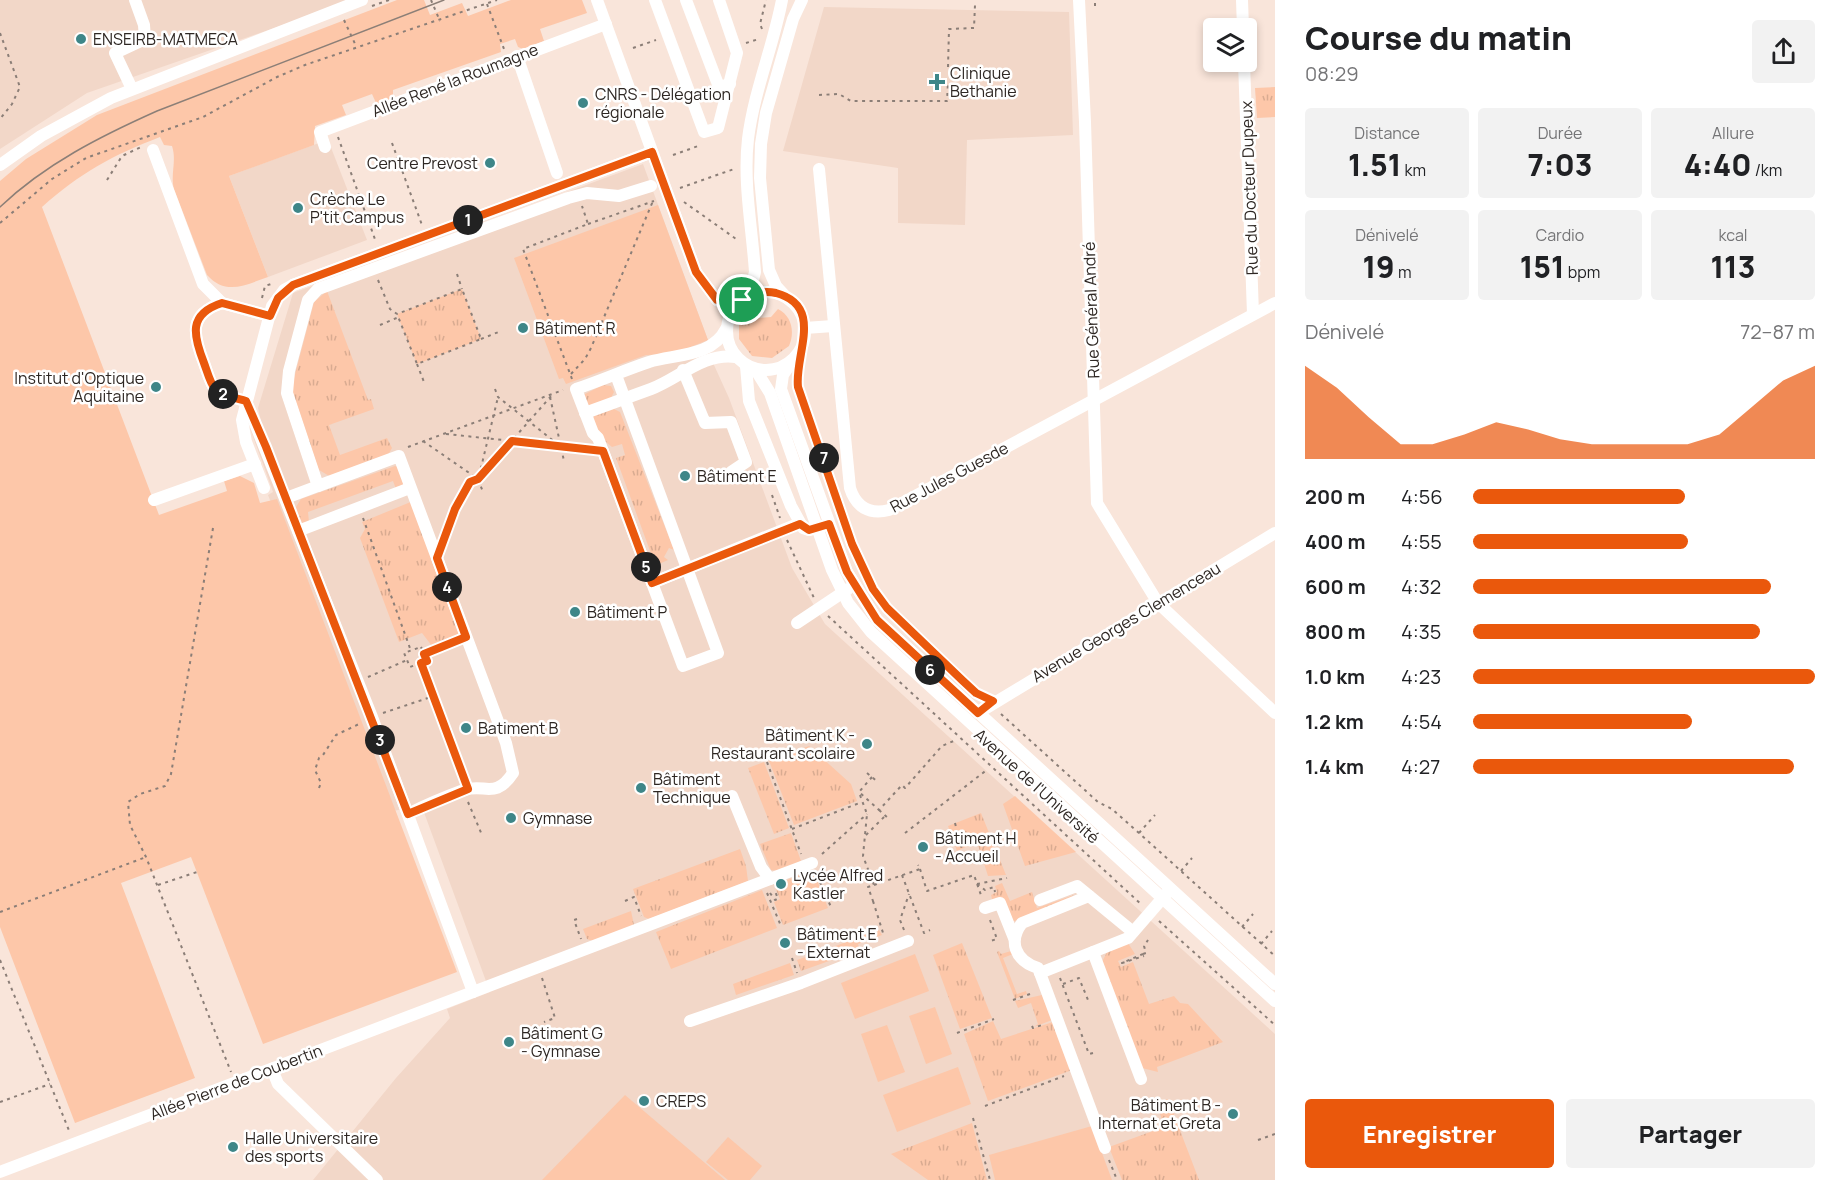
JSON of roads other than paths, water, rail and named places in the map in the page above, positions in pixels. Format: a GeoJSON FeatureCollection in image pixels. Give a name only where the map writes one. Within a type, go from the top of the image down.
{"type":"FeatureCollection","features":[{"type":"Feature","properties":{"kind":"street"},"geometry":{"type":"LineString","coordinates":[[132,89],[115,52],[145,39],[144,25],[135,0]]}},
{"type":"Feature","properties":{"kind":"street"},"geometry":{"type":"LineString","coordinates":[[0,165],[78,115],[132,89],[338,4],[362,0]]}},
{"type":"Feature","properties":{"kind":"street"},"geometry":{"type":"LineString","coordinates":[[597,0],[696,272],[717,300],[738,304],[764,292],[787,298]]}},
{"type":"Feature","properties":{"kind":"street"},"geometry":{"type":"LineString","coordinates":[[655,0],[704,132],[718,128],[737,52],[719,0]]}},
{"type":"Feature","properties":{"kind":"street"},"geometry":{"type":"LineString","coordinates":[[686,0],[719,87],[729,84]]}},
{"type":"Feature","properties":{"kind":"street"},"geometry":{"type":"LineString","coordinates":[[616,375],[718,653],[683,666],[603,451],[576,389],[651,362],[679,358],[721,340],[738,304],[751,287],[755,272],[746,166],[748,138],[761,75],[782,0]]}},
{"type":"Feature","properties":{"kind":"street"},"geometry":{"type":"LineString","coordinates":[[726,329],[730,349],[746,366],[771,370],[793,360],[801,351],[805,328],[802,316],[777,286],[769,270],[760,178],[761,144],[766,113],[793,19],[802,0]]}},
{"type":"Feature","properties":{"kind":"street","name":"Rue Général André"},"geometry":{"type":"LineString","coordinates":[[1079,0],[1097,503],[1158,603],[1275,713]]}},
{"type":"Feature","properties":{"kind":"street"},"geometry":{"type":"LineString","coordinates":[[1242,0],[1243,18]]}},
{"type":"Feature","properties":{"kind":"street","name":"Allée René la Roumagne"},"geometry":{"type":"LineString","coordinates":[[326,147],[320,132],[606,24]]}},
{"type":"Feature","properties":{"kind":"street"},"geometry":{"type":"LineString","coordinates":[[512,58],[557,173]]}},
{"type":"Feature","properties":{"kind":"street","name":"Rue du Docteur Dupeux"},"geometry":{"type":"LineString","coordinates":[[1244,72],[1253,314]]}},
{"type":"Feature","properties":{"kind":"street"},"geometry":{"type":"LineString","coordinates":[[154,144],[203,284],[222,303],[270,316]]}},
{"type":"Feature","properties":{"kind":"street"},"geometry":{"type":"LineString","coordinates":[[264,488],[243,432],[242,420],[270,316],[278,298],[293,285],[652,152]]}},
{"type":"Feature","properties":{"kind":"street","name":"Rue Jules Guesde"},"geometry":{"type":"LineString","coordinates":[[819,169],[850,488],[853,498],[860,506],[871,512],[889,510],[1275,303]]}},
{"type":"Feature","properties":{"kind":"street"},"geometry":{"type":"LineString","coordinates":[[318,486],[287,393],[297,341],[308,300],[313,292],[577,195],[587,193],[619,196],[651,186]]}},
{"type":"Feature","properties":{"kind":"street"},"geometry":{"type":"LineString","coordinates":[[222,303],[203,312],[197,321],[195,341],[214,388],[223,394],[246,401]]}},
{"type":"Feature","properties":{"kind":"street"},"geometry":{"type":"LineString","coordinates":[[805,328],[833,326]]}},
{"type":"Feature","properties":{"kind":"street"},"geometry":{"type":"LineString","coordinates":[[585,413],[653,388],[682,370],[719,357],[736,357]]}},
{"type":"Feature","properties":{"kind":"street","name":"Avenue de l'Université"},"geometry":{"type":"LineString","coordinates":[[793,360],[783,375],[780,390],[843,592],[871,632],[1166,894],[1275,984]]}},
{"type":"Feature","properties":{"kind":"street"},"geometry":{"type":"LineString","coordinates":[[746,366],[749,400],[800,524],[809,530],[823,526]]}},
{"type":"Feature","properties":{"kind":"street","name":"Avenue de l'Université"},"geometry":{"type":"LineString","coordinates":[[746,366],[757,372],[770,393],[823,526],[855,586],[877,620],[978,713],[1275,1001]]}},
{"type":"Feature","properties":{"kind":"street"},"geometry":{"type":"LineString","coordinates":[[682,370],[705,423],[731,422],[746,462],[731,472]]}},
{"type":"Feature","properties":{"kind":"street"},"geometry":{"type":"LineString","coordinates":[[246,401],[372,717],[473,992]]}},
{"type":"Feature","properties":{"kind":"street"},"geometry":{"type":"LineString","coordinates":[[286,498],[399,456],[506,743],[513,773],[506,784],[487,791],[468,789],[408,814]]}},
{"type":"Feature","properties":{"kind":"street"},"geometry":{"type":"LineString","coordinates":[[154,500],[255,464]]}},
{"type":"Feature","properties":{"kind":"street"},"geometry":{"type":"LineString","coordinates":[[298,531],[410,488]]}},
{"type":"Feature","properties":{"kind":"street"},"geometry":{"type":"LineString","coordinates":[[652,583],[800,524]]}},
{"type":"Feature","properties":{"kind":"street","name":"Avenue Georges Clemenceau"},"geometry":{"type":"LineString","coordinates":[[978,713],[993,701],[1275,533]]}},
{"type":"Feature","properties":{"kind":"street"},"geometry":{"type":"LineString","coordinates":[[797,623],[855,586]]}},
{"type":"Feature","properties":{"kind":"street"},"geometry":{"type":"LineString","coordinates":[[732,796],[761,867],[771,879]]}},
{"type":"Feature","properties":{"kind":"street","name":"Allée Pierre de Coubertin"},"geometry":{"type":"LineString","coordinates":[[0,1172],[808,864]]}},
{"type":"Feature","properties":{"kind":"street"},"geometry":{"type":"LineString","coordinates":[[1040,900],[1077,886],[1133,932]]}},
{"type":"Feature","properties":{"kind":"street"},"geometry":{"type":"LineString","coordinates":[[1040,973],[1128,938],[1166,894]]}},
{"type":"Feature","properties":{"kind":"street"},"geometry":{"type":"LineString","coordinates":[[1014,938],[1022,922],[1089,896]]}},
{"type":"Feature","properties":{"kind":"street"},"geometry":{"type":"LineString","coordinates":[[986,908],[1000,903],[1018,955],[1024,962],[1038,968],[1105,1148]]}},
{"type":"Feature","properties":{"kind":"street"},"geometry":{"type":"LineString","coordinates":[[690,1021],[801,983],[908,941]]}},
{"type":"Feature","properties":{"kind":"street"},"geometry":{"type":"LineString","coordinates":[[1093,952],[1141,1079]]}},
{"type":"Feature","properties":{"kind":"street"},"geometry":{"type":"LineString","coordinates":[[272,1069],[278,1084],[377,1180]]}},
{"type":"Feature","properties":{"kind":"tram line"},"geometry":{"type":"LineString","coordinates":[[0,207],[36,177],[74,152],[157,111],[444,0]]}},
{"type":"Feature","properties":{"kind":"place","name":"ENSEIRB-MATMECA"},"geometry":{"type":"Point","coordinates":[81,39]}},
{"type":"Feature","properties":{"kind":"place","name":"Clinique Bethanie"},"geometry":{"type":"Point","coordinates":[937,82]}},
{"type":"Feature","properties":{"kind":"place","name":"CNRS - Délégation régionale"},"geometry":{"type":"Point","coordinates":[583,103]}},
{"type":"Feature","properties":{"kind":"place","name":"Centre Prevost"},"geometry":{"type":"Point","coordinates":[490,163]}},
{"type":"Feature","properties":{"kind":"place","name":"Crèche Le P'tit Campus"},"geometry":{"type":"Point","coordinates":[298,208]}},
{"type":"Feature","properties":{"kind":"place","name":"Bâtiment R"},"geometry":{"type":"Point","coordinates":[523,328]}},
{"type":"Feature","properties":{"kind":"place","name":"Institut d'Optique Aquitaine"},"geometry":{"type":"Point","coordinates":[156,387]}},
{"type":"Feature","properties":{"kind":"place","name":"Bâtiment E"},"geometry":{"type":"Point","coordinates":[685,476]}},
{"type":"Feature","properties":{"kind":"place","name":"Bâtiment P"},"geometry":{"type":"Point","coordinates":[575,612]}},
{"type":"Feature","properties":{"kind":"place","name":"Batiment B"},"geometry":{"type":"Point","coordinates":[466,728]}},
{"type":"Feature","properties":{"kind":"place","name":"Bâtiment K - Restaurant scolaire"},"geometry":{"type":"Point","coordinates":[867,744]}},
{"type":"Feature","properties":{"kind":"place","name":"Bâtiment Technique"},"geometry":{"type":"Point","coordinates":[641,788]}},
{"type":"Feature","properties":{"kind":"place","name":"Gymnase"},"geometry":{"type":"Point","coordinates":[511,818]}},
{"type":"Feature","properties":{"kind":"place","name":"Bâtiment H - Accueil"},"geometry":{"type":"Point","coordinates":[923,847]}},
{"type":"Feature","properties":{"kind":"place","name":"Lycée Alfred Kastler"},"geometry":{"type":"Point","coordinates":[781,884]}},
{"type":"Feature","properties":{"kind":"place","name":"Bâtiment E - Externat"},"geometry":{"type":"Point","coordinates":[785,943]}},
{"type":"Feature","properties":{"kind":"place","name":"Bâtiment G - Gymnase"},"geometry":{"type":"Point","coordinates":[509,1042]}},
{"type":"Feature","properties":{"kind":"place","name":"CREPS"},"geometry":{"type":"Point","coordinates":[644,1101]}},
{"type":"Feature","properties":{"kind":"place","name":"Bâtiment B - Internat et Greta"},"geometry":{"type":"Point","coordinates":[1233,1114]}},
{"type":"Feature","properties":{"kind":"place","name":"Halle Universitaire des sports"},"geometry":{"type":"Point","coordinates":[233,1147]}}]}
